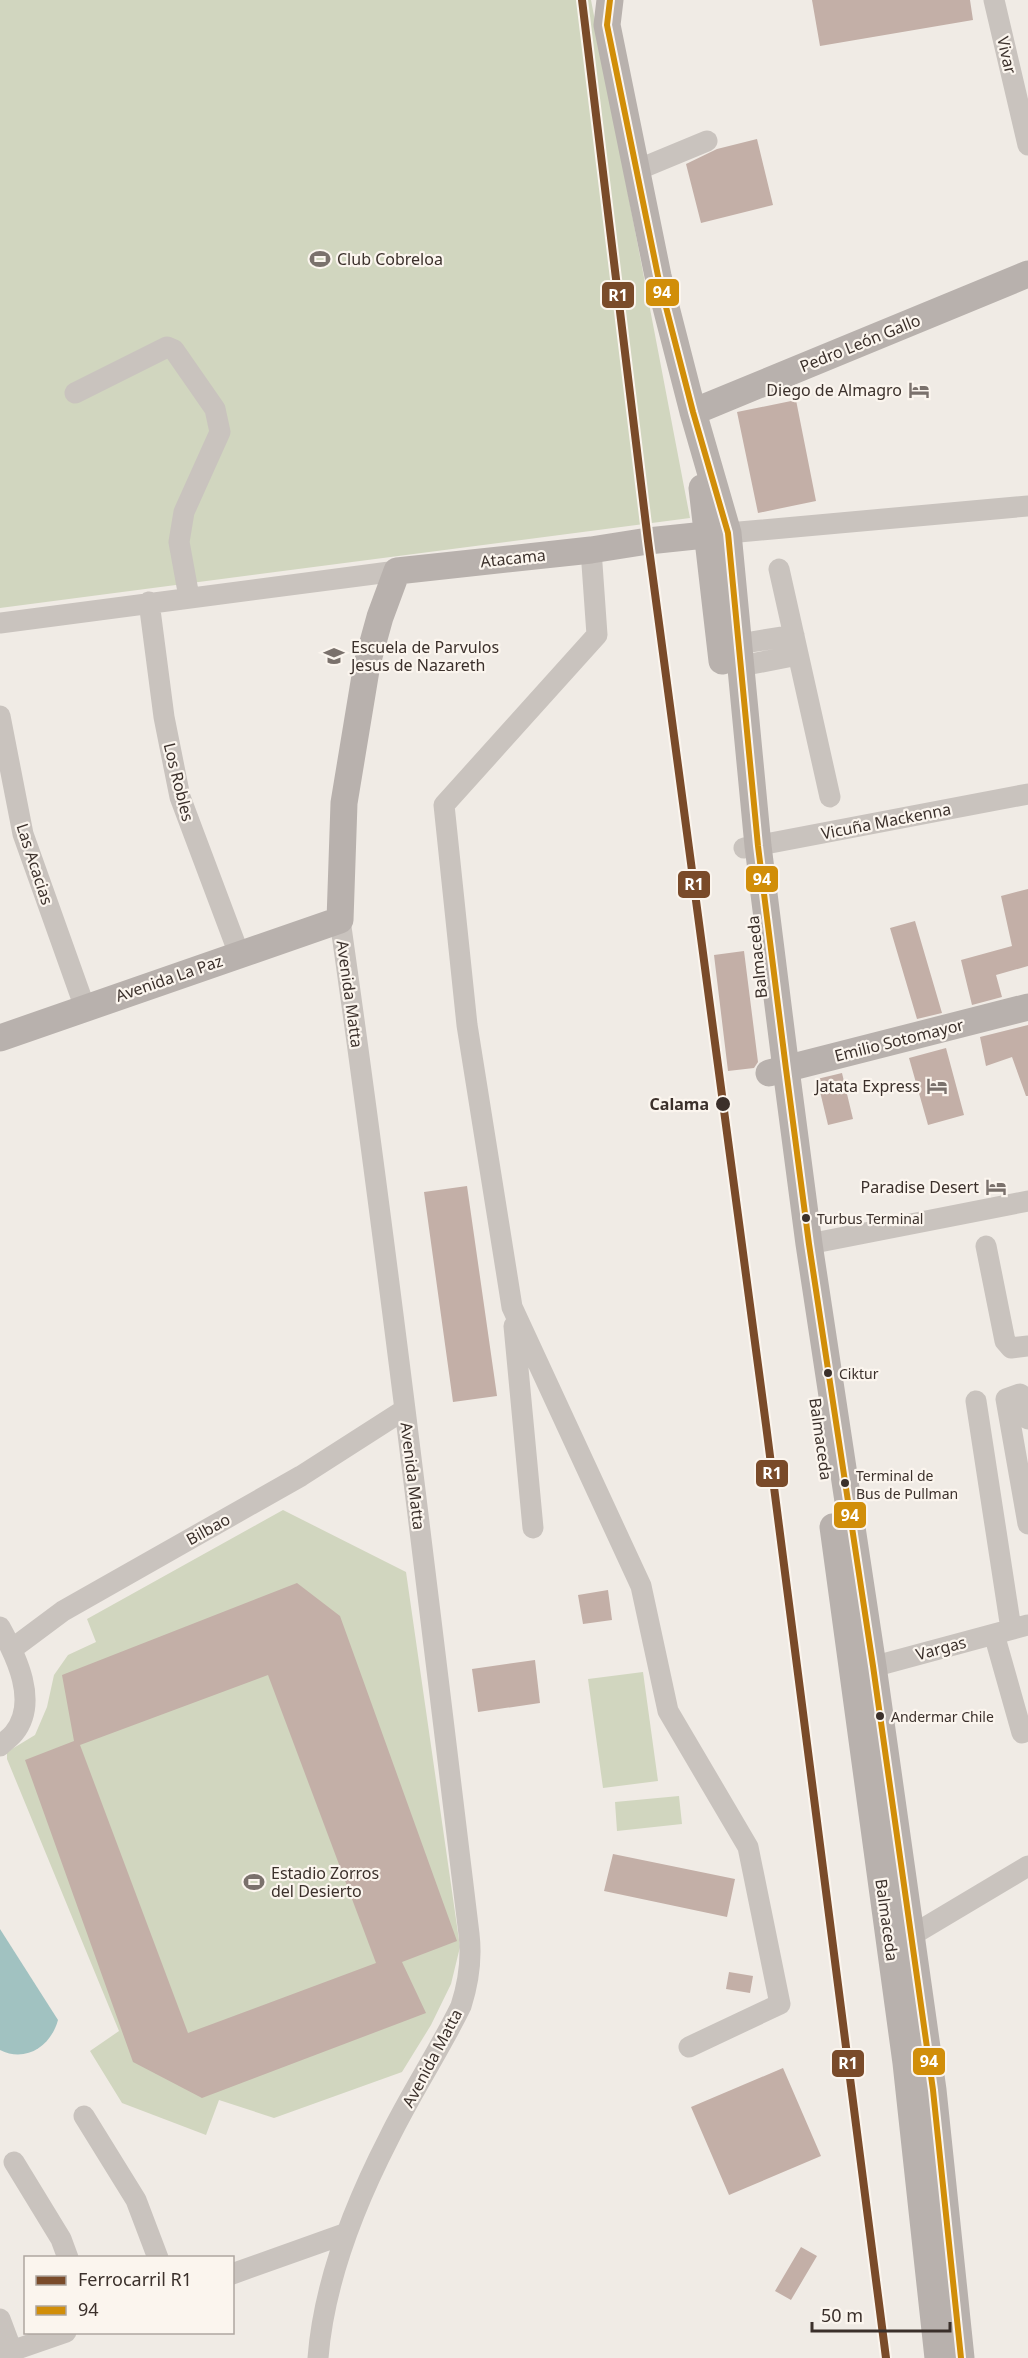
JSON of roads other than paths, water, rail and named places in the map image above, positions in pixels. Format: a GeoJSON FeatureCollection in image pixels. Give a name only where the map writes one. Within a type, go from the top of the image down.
{"type":"FeatureCollection","features":[{"type":"Feature","properties":{"kind":"main road","name":"Balmaceda"},"geometry":{"type":"LineString","coordinates":[[610,0],[607,25],[658,276],[693,412],[740,655],[751,847]]}},
{"type":"Feature","properties":{"kind":"main road","name":"Pedro León Gallo"},"geometry":{"type":"LineString","coordinates":[[693,412],[1028,274]]}},
{"type":"Feature","properties":{"kind":"main road","name":"Balmaceda"},"geometry":{"type":"LineString","coordinates":[[718,534],[751,847],[778,1071],[900,1941],[933,2090],[961,2358]]}},
{"type":"Feature","properties":{"kind":"main road","name":"Atacama"},"geometry":{"type":"LineString","coordinates":[[397,571],[718,534]]}},
{"type":"Feature","properties":{"kind":"main road","name":"Avenida Matta"},"geometry":{"type":"LineString","coordinates":[[340,920],[344,803],[367,664],[380,617],[397,571]]}},
{"type":"Feature","properties":{"kind":"main road","name":"Avenida La Paz"},"geometry":{"type":"LineString","coordinates":[[0,1038],[340,920]]}},
{"type":"Feature","properties":{"kind":"main road","name":"Emilio Sotomayor"},"geometry":{"type":"LineString","coordinates":[[778,1071],[1028,1007]]}},
{"type":"Feature","properties":{"kind":"main road","name":"Balmaceda"},"geometry":{"type":"LineString","coordinates":[[778,1071],[809,1244],[863,1669]]}},
{"type":"Feature","properties":{"kind":"main road","name":"Balmaceda"},"geometry":{"type":"LineString","coordinates":[[900,1941],[906,2063],[938,2358]]}},
{"type":"Feature","properties":{"kind":"street","name":"Vivar"},"geometry":{"type":"LineString","coordinates":[[994,0],[1028,146]]}},
{"type":"Feature","properties":{"kind":"street"},"geometry":{"type":"LineString","coordinates":[[637,170],[707,141]]}},
{"type":"Feature","properties":{"kind":"street"},"geometry":{"type":"LineString","coordinates":[[75,393],[166,347],[174,350],[215,409],[220,432],[184,512],[179,542],[189,597]]}},
{"type":"Feature","properties":{"kind":"street","name":"Atacama"},"geometry":{"type":"LineString","coordinates":[[718,534],[1028,506]]}},
{"type":"Feature","properties":{"kind":"street"},"geometry":{"type":"LineString","coordinates":[[533,1528],[512,1307],[467,1025],[444,805],[597,635],[591,550]]}},
{"type":"Feature","properties":{"kind":"street"},"geometry":{"type":"LineString","coordinates":[[779,569],[830,797]]}},
{"type":"Feature","properties":{"kind":"street","name":"Atacama"},"geometry":{"type":"LineString","coordinates":[[0,623],[397,571]]}},
{"type":"Feature","properties":{"kind":"street","name":"Los Robles"},"geometry":{"type":"LineString","coordinates":[[150,602],[164,717],[180,797],[238,954]]}},
{"type":"Feature","properties":{"kind":"street"},"geometry":{"type":"LineString","coordinates":[[740,655],[796,645]]}},
{"type":"Feature","properties":{"kind":"street","name":"Las Acacias"},"geometry":{"type":"LineString","coordinates":[[0,716],[23,834],[85,1008]]}},
{"type":"Feature","properties":{"kind":"street","name":"Vicuña Mackenna"},"geometry":{"type":"LineString","coordinates":[[751,847],[1028,794]]}},
{"type":"Feature","properties":{"kind":"street","name":"Avenida Matta"},"geometry":{"type":"LineString","coordinates":[[318,2358],[329,2289],[347,2233],[389,2138],[461,2006],[471,1961],[361,1068],[340,920]]}},
{"type":"Feature","properties":{"kind":"street"},"geometry":{"type":"LineString","coordinates":[[809,1244],[1028,1201]]}},
{"type":"Feature","properties":{"kind":"street"},"geometry":{"type":"LineString","coordinates":[[986,1246],[1005,1341],[1011,1348],[1028,1346]]}},
{"type":"Feature","properties":{"kind":"street"},"geometry":{"type":"LineString","coordinates":[[512,1307],[641,1586],[668,1711],[748,1847],[780,2004],[689,2047]]}},
{"type":"Feature","properties":{"kind":"street"},"geometry":{"type":"LineString","coordinates":[[1028,1419],[1023,1396],[1020,1394],[1006,1399],[1025,1487],[1028,1524]]}},
{"type":"Feature","properties":{"kind":"street"},"geometry":{"type":"LineString","coordinates":[[976,1401],[1011,1629],[1022,1733]]}},
{"type":"Feature","properties":{"kind":"street","name":"Bilbao"},"geometry":{"type":"LineString","coordinates":[[12,1649],[63,1611],[301,1476],[404,1410]]}},
{"type":"Feature","properties":{"kind":"street"},"geometry":{"type":"LineString","coordinates":[[0,1627],[12,1649],[23,1679],[25,1701],[20,1722],[14,1733],[0,1746]]}},
{"type":"Feature","properties":{"kind":"street","name":"Vargas"},"geometry":{"type":"LineString","coordinates":[[863,1669],[1011,1629]]}},
{"type":"Feature","properties":{"kind":"street"},"geometry":{"type":"LineString","coordinates":[[900,1941],[1028,1866]]}},
{"type":"Feature","properties":{"kind":"street"},"geometry":{"type":"LineString","coordinates":[[84,2116],[136,2200],[158,2256]]}},
{"type":"Feature","properties":{"kind":"street"},"geometry":{"type":"LineString","coordinates":[[14,2162],[61,2239],[67,2256]]}},
{"type":"Feature","properties":{"kind":"street"},"geometry":{"type":"LineString","coordinates":[[234,2273],[347,2233]]}},
{"type":"Feature","properties":{"kind":"street"},"geometry":{"type":"LineString","coordinates":[[0,2319],[6,2353],[60,2334]]}},
{"type":"Feature","properties":{"kind":"water"},"geometry":{"type":"Polygon","coordinates":[[[0,1929],[58,2020],[50,2037],[36,2050],[28,2053],[10,2054],[0,2050],[0,1929]]]}},
{"type":"Feature","properties":{"kind":"rail line","name":"R1"},"geometry":{"type":"LineString","coordinates":[[582,0],[648,541],[766,1425],[886,2358]]}},
{"type":"Feature","properties":{"kind":"place","name":"Club Cobreloa"},"geometry":{"type":"Point","coordinates":[320,259]}},
{"type":"Feature","properties":{"kind":"place","name":"Diego de Almagro"},"geometry":{"type":"Point","coordinates":[919,390]}},
{"type":"Feature","properties":{"kind":"place","name":"Escuela de Parvulos Jesus de Nazareth"},"geometry":{"type":"Point","coordinates":[334,656]}},
{"type":"Feature","properties":{"kind":"place","name":"Jatata Express"},"geometry":{"type":"Point","coordinates":[937,1086]}},
{"type":"Feature","properties":{"kind":"place","name":"Calama"},"geometry":{"type":"Point","coordinates":[723,1104]}},
{"type":"Feature","properties":{"kind":"place","name":"Paradise Desert"},"geometry":{"type":"Point","coordinates":[996,1187]}},
{"type":"Feature","properties":{"kind":"place","name":"Turbus Terminal"},"geometry":{"type":"Point","coordinates":[806,1218]}},
{"type":"Feature","properties":{"kind":"place","name":"Ciktur"},"geometry":{"type":"Point","coordinates":[828,1373]}},
{"type":"Feature","properties":{"kind":"place","name":"Terminal de Bus de Pullman"},"geometry":{"type":"Point","coordinates":[845,1483]}},
{"type":"Feature","properties":{"kind":"place","name":"Andermar Chile"},"geometry":{"type":"Point","coordinates":[880,1716]}},
{"type":"Feature","properties":{"kind":"place","name":"Estadio Zorros del Desierto"},"geometry":{"type":"Point","coordinates":[254,1882]}}]}
